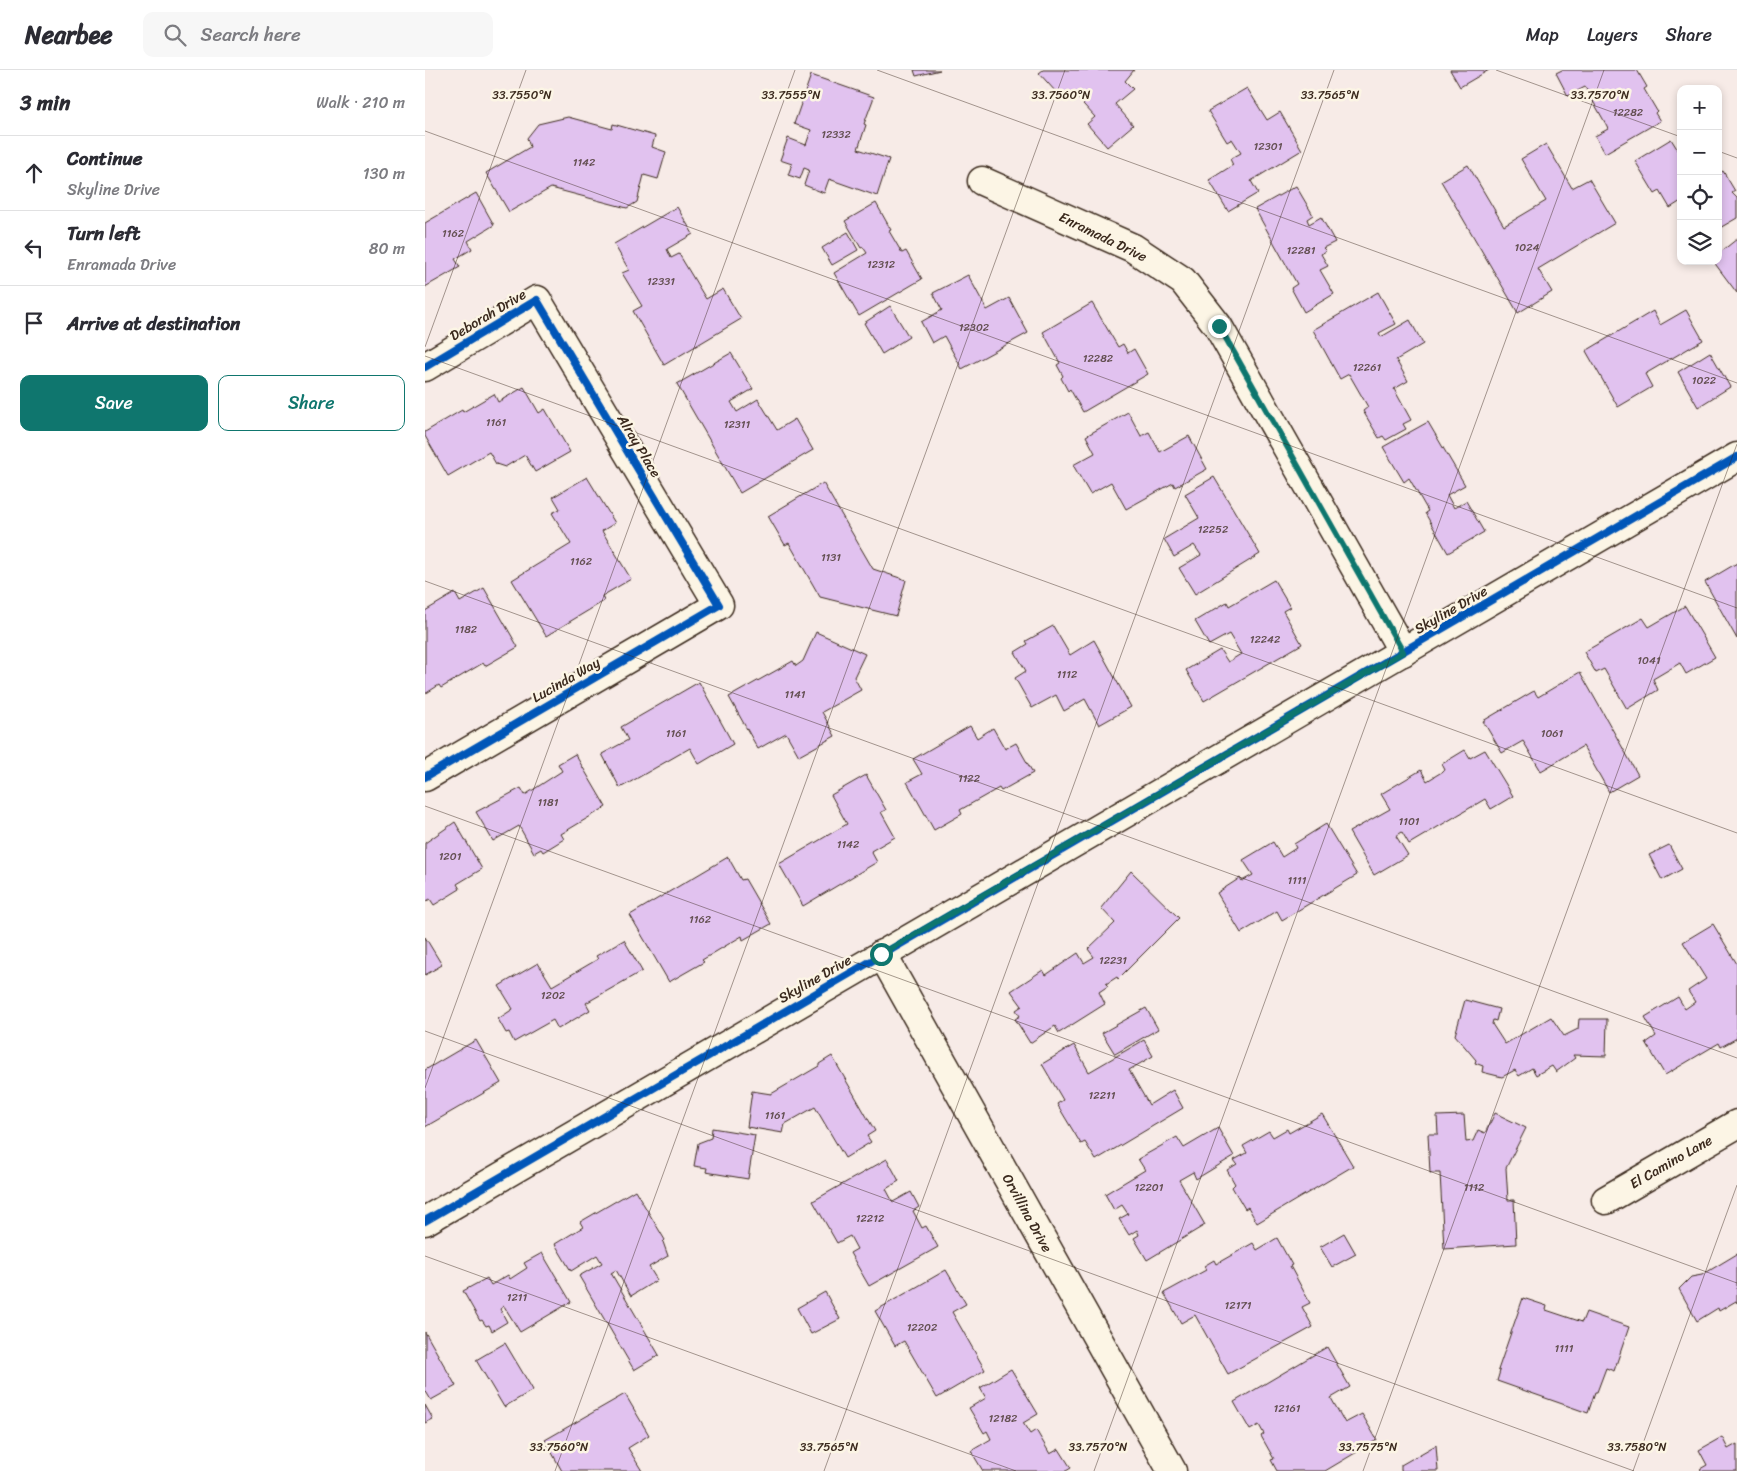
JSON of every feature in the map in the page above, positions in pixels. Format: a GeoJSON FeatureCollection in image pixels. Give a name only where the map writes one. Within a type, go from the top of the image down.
{"type":"FeatureCollection","features":[{"type":"Feature","properties":{"kind":"street","name":"Enramada Drive"},"geometry":{"type":"LineString","coordinates":[[982,182],[1133,248],[1183,281],[1219,326],[1403,652]]}},
{"type":"Feature","properties":{"kind":"street","name":"Deborah Drive"},"geometry":{"type":"LineString","coordinates":[[425,367],[537,300]]}},
{"type":"Feature","properties":{"kind":"street","name":"Alray Place"},"geometry":{"type":"LineString","coordinates":[[537,300],[719,605]]}},
{"type":"Feature","properties":{"kind":"street","name":"Skyline Drive"},"geometry":{"type":"LineString","coordinates":[[425,1221],[1737,457]]}},
{"type":"Feature","properties":{"kind":"street","name":"Lucinda Way"},"geometry":{"type":"LineString","coordinates":[[425,777],[719,605]]}},
{"type":"Feature","properties":{"kind":"street","name":"Orvillina Drive"},"geometry":{"type":"LineString","coordinates":[[881,954],[1172,1471]]}},
{"type":"Feature","properties":{"kind":"street","name":"El Camino Lane"},"geometry":{"type":"LineString","coordinates":[[1606,1200],[1737,1124]]}},
{"type":"Feature","properties":{"kind":"building"},"geometry":{"type":"Polygon","coordinates":[[[914,70],[940,70],[916,76],[914,70]]]}},
{"type":"Feature","properties":{"kind":"building"},"geometry":{"type":"Polygon","coordinates":[[[1043,70],[1134,70],[1125,81],[1133,89],[1115,104],[1133,125],[1107,147],[1087,124],[1095,117],[1073,93],[1064,101],[1039,73],[1043,70]]]}},
{"type":"Feature","properties":{"kind":"building"},"geometry":{"type":"Polygon","coordinates":[[[1450,70],[1489,70],[1460,87],[1450,70]]]}},
{"type":"Feature","properties":{"kind":"building"},"geometry":{"type":"Polygon","coordinates":[[[1562,70],[1637,70],[1647,87],[1644,89],[1657,111],[1655,113],[1660,121],[1605,153],[1595,136],[1608,129],[1607,126],[1585,87],[1568,96],[1556,73],[1562,70]]]}},
{"type":"Feature","properties":{"kind":"building"},"geometry":{"type":"Polygon","coordinates":[[[811,75],[874,97],[864,124],[866,125],[858,149],[889,159],[877,196],[829,179],[824,193],[804,185],[809,170],[804,168],[800,179],[788,175],[792,164],[780,160],[788,138],[806,145],[811,130],[794,124],[811,75]]]}},
{"type":"Feature","properties":{"kind":"building"},"geometry":{"type":"Polygon","coordinates":[[[1247,88],[1267,120],[1280,112],[1302,150],[1251,181],[1258,193],[1228,211],[1209,180],[1233,165],[1230,159],[1241,153],[1232,139],[1227,142],[1208,111],[1247,88]]]}},
{"type":"Feature","properties":{"kind":"building"},"geometry":{"type":"Polygon","coordinates":[[[568,117],[612,129],[613,124],[655,136],[652,147],[666,152],[658,179],[644,175],[637,202],[627,208],[551,188],[509,212],[486,173],[530,147],[527,138],[538,124],[568,117]]]}},
{"type":"Feature","properties":{"kind":"building"},"geometry":{"type":"Polygon","coordinates":[[[1671,139],[1677,149],[1677,204],[1670,208],[1660,191],[1655,194],[1635,161],[1671,139]]]}},
{"type":"Feature","properties":{"kind":"building"},"geometry":{"type":"Polygon","coordinates":[[[1546,144],[1572,188],[1589,179],[1615,223],[1538,269],[1552,292],[1518,313],[1441,181],[1468,165],[1504,226],[1546,201],[1521,159],[1546,144]]]}},
{"type":"Feature","properties":{"kind":"building"},"geometry":{"type":"Polygon","coordinates":[[[1722,172],[1735,191],[1732,193],[1737,198],[1737,218],[1722,227],[1722,175],[1722,172]]]}},
{"type":"Feature","properties":{"kind":"building"},"geometry":{"type":"Polygon","coordinates":[[[1296,186],[1313,215],[1307,219],[1309,224],[1321,217],[1335,242],[1323,248],[1326,251],[1321,254],[1328,266],[1320,270],[1334,294],[1304,312],[1291,288],[1297,284],[1255,209],[1296,186]]]}},
{"type":"Feature","properties":{"kind":"building"},"geometry":{"type":"Polygon","coordinates":[[[476,193],[494,225],[468,241],[472,249],[455,259],[460,267],[425,287],[425,223],[476,193]]]}},
{"type":"Feature","properties":{"kind":"building"},"geometry":{"type":"Polygon","coordinates":[[[876,203],[902,253],[906,251],[922,279],[859,316],[834,273],[867,253],[863,247],[861,248],[845,221],[876,203]]]}},
{"type":"Feature","properties":{"kind":"building"},"geometry":{"type":"Polygon","coordinates":[[[677,207],[693,234],[667,249],[671,258],[679,254],[706,299],[723,289],[741,319],[664,365],[633,311],[642,306],[622,273],[629,270],[614,244],[677,207]]]}},
{"type":"Feature","properties":{"kind":"building"},"geometry":{"type":"Polygon","coordinates":[[[848,232],[858,250],[832,265],[822,248],[848,232]]]}},
{"type":"Feature","properties":{"kind":"building"},"geometry":{"type":"Polygon","coordinates":[[[1737,239],[1737,293],[1716,265],[1722,265],[1722,251],[1737,239]]]}},
{"type":"Feature","properties":{"kind":"building"},"geometry":{"type":"Polygon","coordinates":[[[968,275],[987,310],[1009,298],[1028,333],[962,369],[944,336],[932,343],[921,322],[942,310],[933,293],[968,275]]]}},
{"type":"Feature","properties":{"kind":"building"},"geometry":{"type":"Polygon","coordinates":[[[1378,292],[1396,324],[1379,333],[1381,337],[1410,320],[1423,344],[1396,360],[1408,381],[1394,389],[1411,420],[1403,424],[1406,429],[1386,440],[1383,436],[1379,438],[1363,411],[1368,407],[1349,374],[1340,379],[1313,330],[1378,292]]]}},
{"type":"Feature","properties":{"kind":"building"},"geometry":{"type":"Polygon","coordinates":[[[1092,303],[1118,347],[1123,344],[1128,353],[1134,349],[1148,374],[1083,412],[1070,389],[1068,391],[1061,378],[1063,376],[1057,365],[1060,363],[1043,332],[1092,303]]]}},
{"type":"Feature","properties":{"kind":"building"},"geometry":{"type":"Polygon","coordinates":[[[890,306],[909,337],[882,354],[864,323],[890,306]]]}},
{"type":"Feature","properties":{"kind":"building"},"geometry":{"type":"Polygon","coordinates":[[[1686,310],[1703,340],[1645,374],[1652,387],[1618,407],[1586,351],[1653,311],[1660,325],[1686,310]]]}},
{"type":"Feature","properties":{"kind":"building"},"geometry":{"type":"Polygon","coordinates":[[[1710,352],[1730,387],[1698,407],[1678,372],[1710,352]]]}},
{"type":"Feature","properties":{"kind":"building"},"geometry":{"type":"Polygon","coordinates":[[[731,353],[753,389],[731,402],[737,412],[758,399],[777,430],[795,419],[813,450],[740,493],[677,384],[731,353]]]}},
{"type":"Feature","properties":{"kind":"building"},"geometry":{"type":"Polygon","coordinates":[[[524,387],[539,413],[545,409],[570,452],[535,472],[525,455],[505,467],[496,464],[489,452],[448,476],[425,436],[425,432],[494,394],[498,402],[524,387]]]}},
{"type":"Feature","properties":{"kind":"building"},"geometry":{"type":"Polygon","coordinates":[[[1128,412],[1141,436],[1149,432],[1160,452],[1189,436],[1207,469],[1175,487],[1173,483],[1126,509],[1111,482],[1090,494],[1073,465],[1095,453],[1086,436],[1128,412]]]}},
{"type":"Feature","properties":{"kind":"building"},"geometry":{"type":"Polygon","coordinates":[[[1428,422],[1465,485],[1447,495],[1454,508],[1466,501],[1484,532],[1448,553],[1425,513],[1428,511],[1409,478],[1404,482],[1383,447],[1428,422]]]}},
{"type":"Feature","properties":{"kind":"building"},"geometry":{"type":"Polygon","coordinates":[[[587,477],[615,523],[602,531],[631,579],[602,596],[604,601],[546,636],[512,580],[571,544],[552,513],[560,509],[553,497],[587,477]]]}},
{"type":"Feature","properties":{"kind":"building"},"geometry":{"type":"Polygon","coordinates":[[[1214,477],[1260,554],[1195,594],[1179,568],[1201,555],[1194,545],[1174,557],[1164,539],[1199,518],[1185,494],[1214,477]]]}},
{"type":"Feature","properties":{"kind":"building"},"geometry":{"type":"Polygon","coordinates":[[[823,483],[873,569],[906,580],[896,616],[820,597],[789,543],[785,545],[768,516],[823,483]]]}},
{"type":"Feature","properties":{"kind":"building"},"geometry":{"type":"Polygon","coordinates":[[[1737,563],[1737,639],[1705,582],[1737,563]]]}},
{"type":"Feature","properties":{"kind":"building"},"geometry":{"type":"Polygon","coordinates":[[[1274,580],[1290,607],[1283,611],[1302,644],[1204,701],[1186,670],[1220,650],[1228,662],[1241,654],[1229,634],[1209,645],[1195,621],[1227,602],[1229,606],[1274,580]]]}},
{"type":"Feature","properties":{"kind":"building"},"geometry":{"type":"Polygon","coordinates":[[[484,588],[518,647],[485,666],[483,663],[441,688],[439,685],[425,694],[425,611],[455,593],[460,602],[484,588]]]}},
{"type":"Feature","properties":{"kind":"building"},"geometry":{"type":"Polygon","coordinates":[[[1685,606],[1715,657],[1686,674],[1680,663],[1653,679],[1658,690],[1627,709],[1604,669],[1596,673],[1584,652],[1643,618],[1649,627],[1685,606]]]}},
{"type":"Feature","properties":{"kind":"building"},"geometry":{"type":"Polygon","coordinates":[[[1053,626],[1070,655],[1094,640],[1131,707],[1099,725],[1085,699],[1064,711],[1056,695],[1032,708],[1015,678],[1026,671],[1015,652],[1028,644],[1026,641],[1053,626]]]}},
{"type":"Feature","properties":{"kind":"building"},"geometry":{"type":"Polygon","coordinates":[[[816,632],[865,654],[854,677],[861,690],[822,712],[835,736],[799,756],[786,733],[758,749],[729,697],[793,661],[796,666],[803,661],[816,632]]]}},
{"type":"Feature","properties":{"kind":"building"},"geometry":{"type":"Polygon","coordinates":[[[1580,672],[1638,775],[1609,792],[1583,746],[1541,771],[1523,741],[1502,753],[1483,721],[1534,691],[1538,697],[1580,672]]]}},
{"type":"Feature","properties":{"kind":"building"},"geometry":{"type":"Polygon","coordinates":[[[699,682],[733,744],[699,764],[690,748],[620,788],[602,754],[628,740],[621,727],[699,682]]]}},
{"type":"Feature","properties":{"kind":"building"},"geometry":{"type":"Polygon","coordinates":[[[970,726],[977,738],[993,728],[1005,749],[1016,743],[1033,773],[1001,791],[999,788],[960,810],[962,814],[934,830],[907,782],[922,774],[913,759],[970,726]]]}},
{"type":"Feature","properties":{"kind":"building"},"geometry":{"type":"Polygon","coordinates":[[[1465,750],[1470,758],[1485,750],[1513,796],[1491,809],[1485,799],[1409,844],[1402,832],[1396,836],[1408,855],[1374,875],[1349,832],[1390,809],[1381,794],[1421,770],[1427,781],[1445,770],[1442,764],[1465,750]]]}},
{"type":"Feature","properties":{"kind":"building"},"geometry":{"type":"Polygon","coordinates":[[[575,754],[606,807],[561,834],[564,839],[543,852],[541,849],[534,853],[519,826],[493,841],[476,812],[521,788],[525,795],[562,771],[558,764],[575,754]]]}},
{"type":"Feature","properties":{"kind":"building"},"geometry":{"type":"Polygon","coordinates":[[[866,775],[886,810],[881,812],[895,837],[871,851],[877,862],[803,906],[779,864],[847,824],[831,795],[866,775]]]}},
{"type":"Feature","properties":{"kind":"building"},"geometry":{"type":"Polygon","coordinates":[[[455,822],[482,869],[457,884],[460,889],[434,905],[430,899],[425,902],[425,843],[455,822]]]}},
{"type":"Feature","properties":{"kind":"building"},"geometry":{"type":"Polygon","coordinates":[[[1326,824],[1357,875],[1282,920],[1277,911],[1241,933],[1217,893],[1240,878],[1242,881],[1253,875],[1243,860],[1273,842],[1282,857],[1296,848],[1294,844],[1326,824]]]}},
{"type":"Feature","properties":{"kind":"building"},"geometry":{"type":"Polygon","coordinates":[[[1669,845],[1682,869],[1662,880],[1649,855],[1669,845]]]}},
{"type":"Feature","properties":{"kind":"building"},"geometry":{"type":"Polygon","coordinates":[[[728,857],[741,880],[745,879],[771,924],[743,940],[742,936],[702,960],[704,962],[669,982],[630,915],[728,857]]]}},
{"type":"Feature","properties":{"kind":"building"},"geometry":{"type":"Polygon","coordinates":[[[1131,871],[1179,918],[1118,979],[1117,977],[1106,984],[1108,986],[1099,992],[1105,1004],[1059,1033],[1055,1026],[1030,1043],[1015,1019],[1020,1016],[1016,1010],[1022,1006],[1011,991],[1043,970],[1046,975],[1078,953],[1084,963],[1094,957],[1088,949],[1115,923],[1101,908],[1131,871]]]}},
{"type":"Feature","properties":{"kind":"building"},"geometry":{"type":"Polygon","coordinates":[[[1713,924],[1737,964],[1737,1038],[1721,1047],[1719,1043],[1665,1075],[1646,1043],[1656,1036],[1645,1017],[1678,997],[1685,1009],[1695,1002],[1688,991],[1706,979],[1683,942],[1713,924]]]}},
{"type":"Feature","properties":{"kind":"building"},"geometry":{"type":"Polygon","coordinates":[[[425,937],[442,965],[425,975],[425,937]]]}},
{"type":"Feature","properties":{"kind":"building"},"geometry":{"type":"Polygon","coordinates":[[[624,940],[642,971],[586,1003],[590,1010],[558,1029],[553,1020],[514,1042],[509,1032],[506,1033],[498,1019],[513,1009],[499,986],[538,963],[552,986],[598,959],[596,956],[624,940]]]}},
{"type":"Feature","properties":{"kind":"building"},"geometry":{"type":"Polygon","coordinates":[[[1465,1000],[1499,1009],[1496,1021],[1493,1020],[1492,1024],[1505,1044],[1551,1017],[1564,1036],[1578,1029],[1579,1019],[1607,1019],[1606,1056],[1573,1055],[1575,1058],[1556,1072],[1552,1066],[1536,1075],[1532,1068],[1519,1076],[1515,1070],[1502,1077],[1482,1072],[1483,1066],[1475,1063],[1476,1060],[1455,1035],[1465,1000]]]}},
{"type":"Feature","properties":{"kind":"building"},"geometry":{"type":"Polygon","coordinates":[[[1146,1008],[1158,1029],[1115,1054],[1102,1033],[1146,1008]]]}},
{"type":"Feature","properties":{"kind":"building"},"geometry":{"type":"Polygon","coordinates":[[[476,1040],[501,1083],[425,1127],[425,1070],[476,1040]]]}},
{"type":"Feature","properties":{"kind":"building"},"geometry":{"type":"Polygon","coordinates":[[[1144,1040],[1153,1056],[1129,1070],[1149,1105],[1173,1090],[1183,1108],[1096,1160],[1085,1142],[1081,1144],[1057,1104],[1063,1100],[1042,1064],[1074,1045],[1089,1072],[1144,1040]]]}},
{"type":"Feature","properties":{"kind":"building"},"geometry":{"type":"Polygon","coordinates":[[[832,1056],[875,1131],[867,1136],[871,1142],[845,1158],[815,1107],[785,1124],[783,1133],[747,1127],[752,1091],[771,1094],[819,1066],[819,1064],[832,1056]]]}},
{"type":"Feature","properties":{"kind":"building"},"geometry":{"type":"Polygon","coordinates":[[[1495,1113],[1526,1128],[1506,1168],[1508,1200],[1514,1200],[1516,1244],[1444,1249],[1440,1173],[1430,1173],[1428,1134],[1438,1134],[1437,1116],[1464,1115],[1466,1142],[1473,1141],[1478,1130],[1485,1133],[1495,1113]]]}},
{"type":"Feature","properties":{"kind":"building"},"geometry":{"type":"Polygon","coordinates":[[[1322,1114],[1353,1166],[1257,1223],[1248,1207],[1245,1209],[1232,1187],[1235,1184],[1227,1170],[1237,1164],[1234,1160],[1247,1153],[1243,1146],[1269,1131],[1273,1137],[1287,1129],[1289,1133],[1322,1114]]]}},
{"type":"Feature","properties":{"kind":"building"},"geometry":{"type":"Polygon","coordinates":[[[712,1128],[755,1135],[748,1179],[706,1172],[707,1168],[694,1166],[698,1143],[711,1138],[712,1128]]]}},
{"type":"Feature","properties":{"kind":"building"},"geometry":{"type":"Polygon","coordinates":[[[1218,1128],[1234,1156],[1196,1179],[1193,1172],[1179,1180],[1205,1225],[1147,1260],[1134,1238],[1139,1235],[1137,1230],[1129,1235],[1119,1219],[1128,1214],[1122,1205],[1114,1210],[1105,1194],[1145,1170],[1138,1159],[1177,1137],[1184,1148],[1218,1128]]]}},
{"type":"Feature","properties":{"kind":"building"},"geometry":{"type":"Polygon","coordinates":[[[887,1159],[899,1181],[886,1189],[893,1202],[911,1192],[919,1207],[913,1211],[922,1228],[926,1226],[938,1247],[869,1286],[850,1253],[857,1249],[850,1236],[837,1243],[813,1201],[887,1159]]]}},
{"type":"Feature","properties":{"kind":"building"},"geometry":{"type":"Polygon","coordinates":[[[635,1190],[665,1240],[663,1242],[668,1256],[649,1267],[657,1280],[631,1296],[616,1270],[611,1273],[659,1355],[634,1370],[579,1276],[602,1263],[597,1255],[571,1271],[555,1244],[583,1227],[580,1222],[635,1190]]]}},
{"type":"Feature","properties":{"kind":"building"},"geometry":{"type":"Polygon","coordinates":[[[1344,1233],[1356,1254],[1332,1267],[1320,1247],[1344,1233]]]}},
{"type":"Feature","properties":{"kind":"building"},"geometry":{"type":"Polygon","coordinates":[[[1277,1238],[1310,1303],[1302,1307],[1313,1327],[1228,1374],[1195,1315],[1181,1323],[1164,1293],[1206,1270],[1204,1266],[1214,1260],[1216,1264],[1253,1243],[1257,1250],[1277,1238]]]}},
{"type":"Feature","properties":{"kind":"building"},"geometry":{"type":"Polygon","coordinates":[[[542,1253],[571,1302],[520,1332],[504,1306],[500,1309],[507,1322],[492,1331],[489,1325],[486,1326],[482,1320],[480,1321],[463,1291],[487,1278],[491,1285],[508,1275],[510,1279],[527,1268],[524,1263],[542,1253]]]}},
{"type":"Feature","properties":{"kind":"building"},"geometry":{"type":"Polygon","coordinates":[[[1737,1254],[1737,1303],[1736,1301],[1719,1311],[1718,1308],[1697,1321],[1679,1289],[1691,1277],[1702,1275],[1737,1254]]]}},
{"type":"Feature","properties":{"kind":"building"},"geometry":{"type":"Polygon","coordinates":[[[946,1270],[966,1304],[952,1312],[985,1370],[937,1398],[904,1341],[895,1346],[875,1311],[946,1270]]]}},
{"type":"Feature","properties":{"kind":"building"},"geometry":{"type":"Polygon","coordinates":[[[825,1292],[840,1319],[811,1334],[797,1308],[825,1292]]]}},
{"type":"Feature","properties":{"kind":"building"},"geometry":{"type":"Polygon","coordinates":[[[1523,1298],[1547,1306],[1546,1310],[1582,1322],[1586,1312],[1629,1327],[1614,1371],[1606,1368],[1588,1413],[1497,1381],[1500,1371],[1498,1370],[1523,1298]]]}},
{"type":"Feature","properties":{"kind":"building"},"geometry":{"type":"Polygon","coordinates":[[[425,1332],[456,1386],[431,1400],[425,1390],[425,1332]]]}},
{"type":"Feature","properties":{"kind":"building"},"geometry":{"type":"Polygon","coordinates":[[[505,1343],[533,1390],[504,1407],[476,1360],[505,1343]]]}},
{"type":"Feature","properties":{"kind":"building"},"geometry":{"type":"Polygon","coordinates":[[[1327,1347],[1350,1387],[1331,1398],[1345,1423],[1362,1414],[1377,1440],[1325,1471],[1277,1471],[1271,1460],[1274,1459],[1261,1436],[1264,1434],[1259,1425],[1250,1430],[1234,1402],[1327,1347]]]}},
{"type":"Feature","properties":{"kind":"building"},"geometry":{"type":"Polygon","coordinates":[[[1011,1369],[1038,1414],[1023,1423],[1030,1434],[1036,1430],[1050,1454],[1059,1449],[1071,1468],[1066,1471],[983,1471],[971,1451],[991,1439],[987,1431],[984,1433],[969,1408],[986,1398],[980,1388],[1011,1369]]]}},
{"type":"Feature","properties":{"kind":"building"},"geometry":{"type":"Polygon","coordinates":[[[625,1394],[649,1435],[628,1448],[642,1471],[562,1471],[545,1440],[625,1394]]]}},
{"type":"Feature","properties":{"kind":"building"},"geometry":{"type":"Polygon","coordinates":[[[425,1405],[433,1419],[425,1423],[425,1405]]]}},
{"type":"Feature","properties":{"kind":"building"},"geometry":{"type":"Polygon","coordinates":[[[1722,1437],[1728,1449],[1737,1444],[1737,1471],[1702,1471],[1700,1469],[1707,1465],[1699,1450],[1722,1437]]]}},
{"type":"Feature","properties":{"kind":"building"},"geometry":{"type":"Polygon","coordinates":[[[1436,1445],[1438,1471],[1401,1471],[1401,1465],[1436,1445]]]}},
{"type":"Feature","properties":{"kind":"cycle path"},"geometry":{"type":"LineString","coordinates":[[425,367],[537,300],[719,605],[425,777]]}},
{"type":"Feature","properties":{"kind":"cycle path"},"geometry":{"type":"LineString","coordinates":[[425,1221],[1737,457]]}},
{"type":"Feature","properties":{"kind":"route"},"geometry":{"type":"LineString","coordinates":[[881,954],[1403,652],[1219,326]]}}]}
